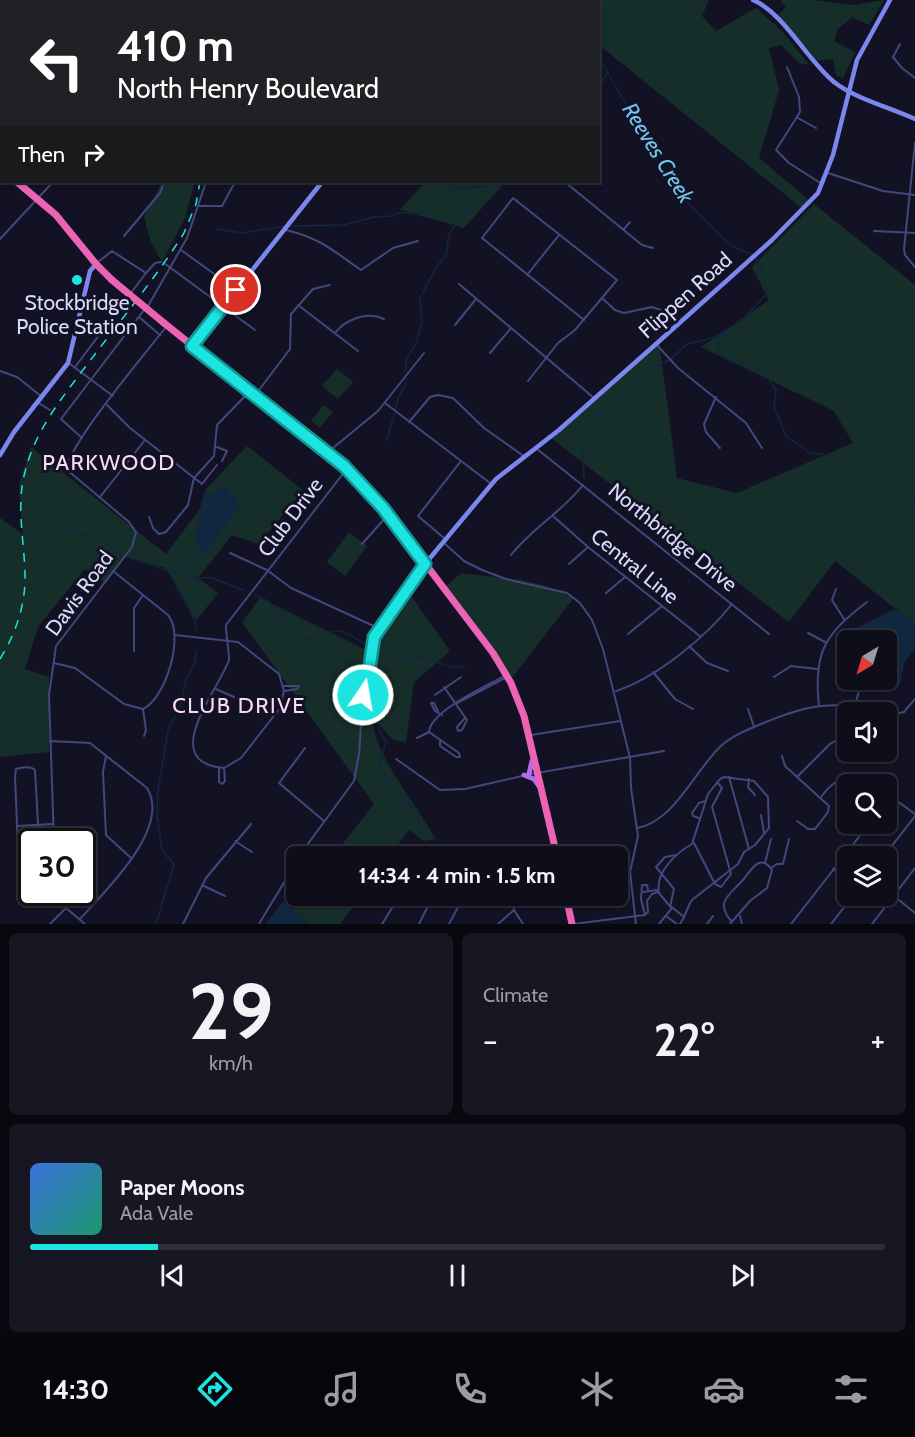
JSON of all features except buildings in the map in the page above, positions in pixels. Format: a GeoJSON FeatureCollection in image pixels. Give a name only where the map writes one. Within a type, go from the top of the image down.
{"type":"FeatureCollection","features":[{"type":"Feature","properties":{"kind":"highway"},"geometry":{"type":"LineString","coordinates":[[18,183],[60,220],[112,280],[251,394],[328,452],[347,469],[388,515],[502,666],[512,685],[530,744],[530,774],[541,789],[554,846]]}},
{"type":"Feature","properties":{"kind":"highway"},"geometry":{"type":"LineString","coordinates":[[568,906],[573,924]]}},
{"type":"Feature","properties":{"kind":"main road"},"geometry":{"type":"LineString","coordinates":[[530,774],[541,789]]}},
{"type":"Feature","properties":{"kind":"street"},"geometry":{"type":"LineString","coordinates":[[753,0],[778,18],[824,73],[848,91],[915,119]]}},
{"type":"Feature","properties":{"kind":"street","name":"Flippen Road"},"geometry":{"type":"LineString","coordinates":[[425,564],[491,484],[537,448],[656,344],[804,209],[822,184],[826,173],[857,60],[890,0]]}},
{"type":"Feature","properties":{"kind":"street"},"geometry":{"type":"LineString","coordinates":[[900,44],[893,53],[895,62],[915,78]]}},
{"type":"Feature","properties":{"kind":"street"},"geometry":{"type":"LineString","coordinates":[[787,67],[800,102],[798,118],[776,150],[789,163],[822,184]]}},
{"type":"Feature","properties":{"kind":"street"},"geometry":{"type":"LineString","coordinates":[[852,80],[856,90],[864,97]]}},
{"type":"Feature","properties":{"kind":"street"},"geometry":{"type":"LineString","coordinates":[[845,105],[851,98],[864,97]]}},
{"type":"Feature","properties":{"kind":"street"},"geometry":{"type":"LineString","coordinates":[[798,118],[816,128]]}},
{"type":"Feature","properties":{"kind":"street"},"geometry":{"type":"LineString","coordinates":[[915,143],[905,232],[905,255],[915,267]]}},
{"type":"Feature","properties":{"kind":"street"},"geometry":{"type":"LineString","coordinates":[[826,173],[883,191],[915,195]]}},
{"type":"Feature","properties":{"kind":"street"},"geometry":{"type":"LineString","coordinates":[[0,239],[51,183]]}},
{"type":"Feature","properties":{"kind":"street"},"geometry":{"type":"LineString","coordinates":[[124,236],[160,193],[164,183]]}},
{"type":"Feature","properties":{"kind":"street"},"geometry":{"type":"LineString","coordinates":[[166,324],[82,438],[61,419],[150,304],[182,250],[206,183]]}},
{"type":"Feature","properties":{"kind":"street"},"geometry":{"type":"LineString","coordinates":[[199,206],[222,206],[234,183]]}},
{"type":"Feature","properties":{"kind":"street"},"geometry":{"type":"LineString","coordinates":[[192,346],[321,183]]}},
{"type":"Feature","properties":{"kind":"street"},"geometry":{"type":"LineString","coordinates":[[566,183],[648,249],[652,249]]}},
{"type":"Feature","properties":{"kind":"street"},"geometry":{"type":"LineString","coordinates":[[528,381],[547,356],[584,320],[616,279],[513,198],[482,238],[584,320]]}},
{"type":"Feature","properties":{"kind":"street"},"geometry":{"type":"LineString","coordinates":[[624,229],[630,222]]}},
{"type":"Feature","properties":{"kind":"street"},"geometry":{"type":"LineString","coordinates":[[284,230],[320,241],[361,270],[393,248],[418,241]]}},
{"type":"Feature","properties":{"kind":"street"},"geometry":{"type":"LineString","coordinates":[[874,231],[915,233]]}},
{"type":"Feature","properties":{"kind":"street"},"geometry":{"type":"LineString","coordinates":[[527,275],[559,235]]}},
{"type":"Feature","properties":{"kind":"street"},"geometry":{"type":"LineString","coordinates":[[182,250],[236,290]]}},
{"type":"Feature","properties":{"kind":"street"},"geometry":{"type":"LineString","coordinates":[[0,455],[14,432],[68,363],[90,271],[112,251],[146,273]]}},
{"type":"Feature","properties":{"kind":"street"},"geometry":{"type":"LineString","coordinates":[[75,367],[155,264],[163,263],[171,266],[255,330]]}},
{"type":"Feature","properties":{"kind":"street"},"geometry":{"type":"LineString","coordinates":[[459,284],[594,398]]}},
{"type":"Feature","properties":{"kind":"street"},"geometry":{"type":"LineString","coordinates":[[149,517],[153,528],[163,534],[183,511],[191,499],[190,487],[194,478],[213,458],[217,447],[217,425],[251,394],[290,349],[290,319],[298,305],[313,289],[330,285]]}},
{"type":"Feature","properties":{"kind":"street"},"geometry":{"type":"LineString","coordinates":[[601,298],[615,310],[624,313],[652,307],[661,310],[678,324]]}},
{"type":"Feature","properties":{"kind":"street"},"geometry":{"type":"LineString","coordinates":[[455,325],[476,299]]}},
{"type":"Feature","properties":{"kind":"street"},"geometry":{"type":"LineString","coordinates":[[298,305],[358,351]]}},
{"type":"Feature","properties":{"kind":"street"},"geometry":{"type":"LineString","coordinates":[[335,333],[345,324],[362,316],[384,319]]}},
{"type":"Feature","properties":{"kind":"street"},"geometry":{"type":"LineString","coordinates":[[138,317],[160,335]]}},
{"type":"Feature","properties":{"kind":"street"},"geometry":{"type":"LineString","coordinates":[[490,353],[511,328]]}},
{"type":"Feature","properties":{"kind":"street"},"geometry":{"type":"LineString","coordinates":[[656,344],[678,369],[746,423],[762,448]]}},
{"type":"Feature","properties":{"kind":"street"},"geometry":{"type":"LineString","coordinates":[[328,452],[385,403],[424,353]]}},
{"type":"Feature","properties":{"kind":"street"},"geometry":{"type":"LineString","coordinates":[[68,363],[113,396]]}},
{"type":"Feature","properties":{"kind":"street"},"geometry":{"type":"LineString","coordinates":[[0,371],[17,377],[42,397]]}},
{"type":"Feature","properties":{"kind":"street"},"geometry":{"type":"LineString","coordinates":[[409,422],[430,397],[447,396],[460,404],[484,428],[526,457]]}},
{"type":"Feature","properties":{"kind":"street"},"geometry":{"type":"LineString","coordinates":[[716,397],[704,424],[706,432],[720,448]]}},
{"type":"Feature","properties":{"kind":"street"},"geometry":{"type":"LineString","coordinates":[[37,402],[50,410]]}},
{"type":"Feature","properties":{"kind":"street"},"geometry":{"type":"LineString","coordinates":[[385,403],[491,484]]}},
{"type":"Feature","properties":{"kind":"street"},"geometry":{"type":"LineString","coordinates":[[107,405],[145,440],[202,484],[217,465]]}},
{"type":"Feature","properties":{"kind":"street","name":"Davis Road"},"geometry":{"type":"LineString","coordinates":[[53,828],[49,695],[56,646],[132,547],[136,532],[129,522],[66,469],[69,458],[82,438]]}},
{"type":"Feature","properties":{"kind":"street"},"geometry":{"type":"LineString","coordinates":[[100,498],[145,440]]}},
{"type":"Feature","properties":{"kind":"street"},"geometry":{"type":"LineString","coordinates":[[217,447],[227,451],[222,460]]}},
{"type":"Feature","properties":{"kind":"street","name":"Northbridge Drive"},"geometry":{"type":"LineString","coordinates":[[537,448],[769,634]]}},
{"type":"Feature","properties":{"kind":"street"},"geometry":{"type":"LineString","coordinates":[[462,461],[418,516],[464,561],[506,579],[552,588],[576,599],[596,627],[615,691],[630,758],[631,788],[637,828],[630,872],[636,924]]}},
{"type":"Feature","properties":{"kind":"street","name":"Club Drive"},"geometry":{"type":"LineString","coordinates":[[347,469],[267,570],[291,588],[378,628]]}},
{"type":"Feature","properties":{"kind":"street"},"geometry":{"type":"LineString","coordinates":[[511,555],[528,534],[570,502],[583,485]]}},
{"type":"Feature","properties":{"kind":"street"},"geometry":{"type":"LineString","coordinates":[[177,507],[183,511]]}},
{"type":"Feature","properties":{"kind":"street"},"geometry":{"type":"LineString","coordinates":[[362,544],[388,515]]}},
{"type":"Feature","properties":{"kind":"street","name":"Central Line"},"geometry":{"type":"LineString","coordinates":[[553,516],[588,548],[701,637]]}},
{"type":"Feature","properties":{"kind":"street"},"geometry":{"type":"LineString","coordinates":[[569,564],[588,548]]}},
{"type":"Feature","properties":{"kind":"street"},"geometry":{"type":"LineString","coordinates":[[175,635],[227,639],[244,645],[279,674],[284,691],[282,703],[241,758],[224,768],[207,765],[197,757],[191,744],[194,730],[229,660],[227,639],[228,622],[267,570],[230,553]]}},
{"type":"Feature","properties":{"kind":"street"},"geometry":{"type":"LineString","coordinates":[[307,846],[354,781],[359,754],[363,695],[374,637],[378,628],[425,564]]}},
{"type":"Feature","properties":{"kind":"street"},"geometry":{"type":"LineString","coordinates":[[53,663],[75,668],[124,704],[143,709],[153,702],[165,681],[172,660],[175,635],[170,617],[113,571]]}},
{"type":"Feature","properties":{"kind":"street"},"geometry":{"type":"LineString","coordinates":[[606,593],[625,577]]}},
{"type":"Feature","properties":{"kind":"street"},"geometry":{"type":"LineString","coordinates":[[836,589],[832,600],[844,619]]}},
{"type":"Feature","properties":{"kind":"street"},"geometry":{"type":"LineString","coordinates":[[134,651],[134,608],[143,595]]}},
{"type":"Feature","properties":{"kind":"street"},"geometry":{"type":"LineString","coordinates":[[819,706],[817,669],[825,642],[844,619],[867,602]]}},
{"type":"Feature","properties":{"kind":"street"},"geometry":{"type":"LineString","coordinates":[[615,691],[653,672],[689,646],[717,623],[732,604]]}},
{"type":"Feature","properties":{"kind":"street"},"geometry":{"type":"LineString","coordinates":[[628,634],[662,606]]}},
{"type":"Feature","properties":{"kind":"street"},"geometry":{"type":"LineString","coordinates":[[808,633],[825,642]]}},
{"type":"Feature","properties":{"kind":"street"},"geometry":{"type":"LineString","coordinates":[[689,646],[707,663],[728,671]]}},
{"type":"Feature","properties":{"kind":"street"},"geometry":{"type":"LineString","coordinates":[[499,680],[502,666]]}},
{"type":"Feature","properties":{"kind":"street"},"geometry":{"type":"LineString","coordinates":[[774,677],[791,666],[817,669]]}},
{"type":"Feature","properties":{"kind":"street"},"geometry":{"type":"LineString","coordinates":[[653,672],[675,699],[693,709]]}},
{"type":"Feature","properties":{"kind":"street"},"geometry":{"type":"LineString","coordinates":[[429,732],[430,725],[457,703],[507,676]]}},
{"type":"Feature","properties":{"kind":"street"},"geometry":{"type":"LineString","coordinates":[[435,695],[461,677]]}},
{"type":"Feature","properties":{"kind":"street"},"geometry":{"type":"LineString","coordinates":[[499,680],[512,685]]}},
{"type":"Feature","properties":{"kind":"street"},"geometry":{"type":"LineString","coordinates":[[283,686],[299,686],[297,689],[284,691]]}},
{"type":"Feature","properties":{"kind":"street"},"geometry":{"type":"LineString","coordinates":[[444,687],[465,718]]}},
{"type":"Feature","properties":{"kind":"street"},"geometry":{"type":"LineString","coordinates":[[216,689],[234,698]]}},
{"type":"Feature","properties":{"kind":"street"},"geometry":{"type":"LineString","coordinates":[[897,714],[904,712],[915,699]]}},
{"type":"Feature","properties":{"kind":"street"},"geometry":{"type":"LineString","coordinates":[[637,828],[654,824],[683,793],[720,747],[754,727],[795,710],[837,706]]}},
{"type":"Feature","properties":{"kind":"street"},"geometry":{"type":"LineString","coordinates":[[143,709],[146,730],[144,736]]}},
{"type":"Feature","properties":{"kind":"street"},"geometry":{"type":"LineString","coordinates":[[748,709],[754,727]]}},
{"type":"Feature","properties":{"kind":"street"},"geometry":{"type":"LineString","coordinates":[[438,711],[442,715]]}},
{"type":"Feature","properties":{"kind":"street"},"geometry":{"type":"LineString","coordinates":[[528,735],[621,721]]}},
{"type":"Feature","properties":{"kind":"street"},"geometry":{"type":"LineString","coordinates":[[417,738],[429,732]]}},
{"type":"Feature","properties":{"kind":"street"},"geometry":{"type":"LineString","coordinates":[[429,732],[440,742],[460,753],[460,757],[440,746],[440,742]]}},
{"type":"Feature","properties":{"kind":"street"},"geometry":{"type":"LineString","coordinates":[[797,777],[837,740]]}},
{"type":"Feature","properties":{"kind":"street"},"geometry":{"type":"LineString","coordinates":[[50,741],[86,741],[147,788],[151,797],[150,827],[131,858],[80,919]]}},
{"type":"Feature","properties":{"kind":"street"},"geometry":{"type":"LineString","coordinates":[[305,748],[279,783],[324,821]]}},
{"type":"Feature","properties":{"kind":"street"},"geometry":{"type":"LineString","coordinates":[[450,753],[454,749]]}},
{"type":"Feature","properties":{"kind":"street"},"geometry":{"type":"LineString","coordinates":[[396,759],[440,790],[465,789],[530,774],[664,751]]}},
{"type":"Feature","properties":{"kind":"street"},"geometry":{"type":"LineString","coordinates":[[106,755],[103,772],[105,833],[109,841],[131,858]]}},
{"type":"Feature","properties":{"kind":"street"},"geometry":{"type":"LineString","coordinates":[[782,756],[784,765],[828,803],[829,810],[817,827],[810,829],[797,821]]}},
{"type":"Feature","properties":{"kind":"street"},"geometry":{"type":"LineString","coordinates":[[18,840],[16,769],[30,767],[35,770],[38,828]]}},
{"type":"Feature","properties":{"kind":"street"},"geometry":{"type":"LineString","coordinates":[[219,767],[219,782],[222,784],[225,781],[224,768]]}},
{"type":"Feature","properties":{"kind":"street"},"geometry":{"type":"LineString","coordinates":[[666,916],[678,924],[684,917],[692,901],[730,868],[738,864],[770,827],[768,797],[754,781],[723,777],[717,782],[708,794],[693,842],[677,854],[661,874],[659,892],[671,907],[684,917]]}},
{"type":"Feature","properties":{"kind":"street"},"geometry":{"type":"LineString","coordinates":[[729,777],[749,849]]}},
{"type":"Feature","properties":{"kind":"street"},"geometry":{"type":"LineString","coordinates":[[749,780],[748,787],[755,795]]}},
{"type":"Feature","properties":{"kind":"street"},"geometry":{"type":"LineString","coordinates":[[821,796],[837,781]]}},
{"type":"Feature","properties":{"kind":"street"},"geometry":{"type":"LineString","coordinates":[[693,842],[714,882],[721,887],[730,878],[730,868],[712,807],[722,789],[717,782]]}},
{"type":"Feature","properties":{"kind":"street"},"geometry":{"type":"LineString","coordinates":[[699,818],[693,816],[692,813],[699,803],[707,801]]}},
{"type":"Feature","properties":{"kind":"street"},"geometry":{"type":"LineString","coordinates":[[892,846],[915,815],[897,801]]}},
{"type":"Feature","properties":{"kind":"street"},"geometry":{"type":"LineString","coordinates":[[761,815],[764,833]]}},
{"type":"Feature","properties":{"kind":"street"},"geometry":{"type":"LineString","coordinates":[[17,826],[53,824]]}},
{"type":"Feature","properties":{"kind":"street"},"geometry":{"type":"LineString","coordinates":[[183,924],[202,885],[235,841],[251,824]]}},
{"type":"Feature","properties":{"kind":"street"},"geometry":{"type":"LineString","coordinates":[[791,924],[861,834]]}},
{"type":"Feature","properties":{"kind":"street"},"geometry":{"type":"LineString","coordinates":[[765,863],[771,839]]}},
{"type":"Feature","properties":{"kind":"street"},"geometry":{"type":"LineString","coordinates":[[771,868],[765,863],[759,863],[751,868],[727,895],[725,910],[731,923],[750,901],[768,887],[771,868],[777,864],[783,864],[789,839]]}},
{"type":"Feature","properties":{"kind":"street"},"geometry":{"type":"LineString","coordinates":[[235,841],[252,852]]}},
{"type":"Feature","properties":{"kind":"street"},"geometry":{"type":"LineString","coordinates":[[659,924],[671,907],[674,889],[657,866],[664,857],[677,854]]}},
{"type":"Feature","properties":{"kind":"street"},"geometry":{"type":"LineString","coordinates":[[833,869],[837,872]]}},
{"type":"Feature","properties":{"kind":"street"},"geometry":{"type":"LineString","coordinates":[[897,891],[914,871]]}},
{"type":"Feature","properties":{"kind":"street"},"geometry":{"type":"LineString","coordinates":[[259,924],[286,879]]}},
{"type":"Feature","properties":{"kind":"street"},"geometry":{"type":"LineString","coordinates":[[202,885],[225,896]]}},
{"type":"Feature","properties":{"kind":"street"},"geometry":{"type":"LineString","coordinates":[[645,891],[641,899],[645,915]]}},
{"type":"Feature","properties":{"kind":"street"},"geometry":{"type":"LineString","coordinates":[[573,924],[645,915],[648,912],[649,897],[645,891]]}},
{"type":"Feature","properties":{"kind":"street"},"geometry":{"type":"LineString","coordinates":[[645,891],[659,892]]}},
{"type":"Feature","properties":{"kind":"street"},"geometry":{"type":"LineString","coordinates":[[649,897],[659,892]]}},
{"type":"Feature","properties":{"kind":"street"},"geometry":{"type":"LineString","coordinates":[[897,899],[915,913]]}},
{"type":"Feature","properties":{"kind":"street"},"geometry":{"type":"LineString","coordinates":[[419,924],[428,906]]}},
{"type":"Feature","properties":{"kind":"street"},"geometry":{"type":"LineString","coordinates":[[450,924],[459,906]]}},
{"type":"Feature","properties":{"kind":"street"},"geometry":{"type":"LineString","coordinates":[[513,906],[523,924]]}},
{"type":"Feature","properties":{"kind":"street"},"geometry":{"type":"LineString","coordinates":[[831,924],[845,906]]}},
{"type":"Feature","properties":{"kind":"street"},"geometry":{"type":"LineString","coordinates":[[872,924],[884,908],[881,906]]}},
{"type":"Feature","properties":{"kind":"street"},"geometry":{"type":"LineString","coordinates":[[382,924],[392,907]]}},
{"type":"Feature","properties":{"kind":"street"},"geometry":{"type":"LineString","coordinates":[[50,924],[66,908],[86,924]]}},
{"type":"Feature","properties":{"kind":"street"},"geometry":{"type":"LineString","coordinates":[[498,924],[514,910]]}},
{"type":"Feature","properties":{"kind":"street"},"geometry":{"type":"LineString","coordinates":[[739,915],[742,924]]}},
{"type":"Feature","properties":{"kind":"street"},"geometry":{"type":"LineString","coordinates":[[707,924],[713,916]]}},
{"type":"Feature","properties":{"kind":"green space"},"geometry":{"type":"Polygon","coordinates":[[[600,0],[709,0],[702,16],[716,31],[756,8],[783,32],[809,65],[799,63],[781,45],[769,48],[779,90],[759,158],[810,201],[803,209],[600,46],[600,0]]]}},
{"type":"Feature","properties":{"kind":"green space"},"geometry":{"type":"Polygon","coordinates":[[[780,0],[813,0],[854,5],[884,0],[869,25],[852,17],[837,30],[834,41],[855,52],[843,78],[836,75],[833,59],[818,61],[778,15],[786,7],[780,0]]]}},
{"type":"Feature","properties":{"kind":"green space"},"geometry":{"type":"Polygon","coordinates":[[[161,183],[195,183],[185,218],[162,262],[150,240],[144,217],[161,183]]]}},
{"type":"Feature","properties":{"kind":"green space"},"geometry":{"type":"Polygon","coordinates":[[[424,183],[504,183],[464,228],[400,210],[424,183]]]}},
{"type":"Feature","properties":{"kind":"green space"},"geometry":{"type":"Polygon","coordinates":[[[814,204],[915,285],[915,624],[835,561],[789,622],[551,438],[659,341],[677,478],[737,493],[853,443],[834,411],[701,347],[769,300],[752,267],[814,204]]]}},
{"type":"Feature","properties":{"kind":"green space"},"geometry":{"type":"Polygon","coordinates":[[[337,369],[353,382],[338,399],[322,386],[337,369]]]}},
{"type":"Feature","properties":{"kind":"green space"},"geometry":{"type":"Polygon","coordinates":[[[324,405],[333,412],[320,428],[311,421],[324,405]]]}},
{"type":"Feature","properties":{"kind":"green space"},"geometry":{"type":"Polygon","coordinates":[[[247,446],[303,490],[259,544],[232,535],[198,578],[218,593],[196,621],[166,568],[126,557],[105,584],[85,569],[38,627],[25,669],[49,677],[49,752],[0,757],[0,518],[21,533],[23,541],[19,485],[31,447],[166,554],[200,509],[205,490],[247,446]]]}},
{"type":"Feature","properties":{"kind":"green space"},"geometry":{"type":"Polygon","coordinates":[[[349,532],[367,546],[345,576],[327,562],[349,532]]]}},
{"type":"Feature","properties":{"kind":"green space"},"geometry":{"type":"Polygon","coordinates":[[[461,573],[534,583],[561,592],[573,599],[511,679],[445,587],[461,573]]]}},
{"type":"Feature","properties":{"kind":"green space"},"geometry":{"type":"Polygon","coordinates":[[[412,597],[450,651],[414,682],[406,742],[393,740],[373,718],[374,732],[388,763],[435,839],[424,841],[409,830],[397,846],[341,846],[374,804],[242,622],[260,598],[370,652],[412,597]]]}},
{"type":"Feature","properties":{"kind":"green space"},"geometry":{"type":"Polygon","coordinates":[[[294,906],[354,906],[340,924],[309,924],[291,910],[294,906]]]}},
{"type":"Feature","properties":{"kind":"water"},"geometry":{"type":"Polygon","coordinates":[[[223,486],[241,504],[204,555],[195,537],[205,490],[212,495],[223,486]]]}},
{"type":"Feature","properties":{"kind":"water"},"geometry":{"type":"Polygon","coordinates":[[[894,609],[915,622],[915,649],[904,663],[901,681],[897,688],[897,630],[856,630],[894,609]]]}},
{"type":"Feature","properties":{"kind":"water"},"geometry":{"type":"Polygon","coordinates":[[[283,901],[308,924],[265,924],[283,901]]]}},
{"type":"Feature","properties":{"kind":"waterway","name":"Reeves Creek"},"geometry":{"type":"LineString","coordinates":[[600,59],[675,190],[731,246],[754,255],[760,264],[767,293],[740,323],[715,337]]}},
{"type":"Feature","properties":{"kind":"waterway"},"geometry":{"type":"LineString","coordinates":[[600,86],[607,73]]}},
{"type":"Feature","properties":{"kind":"waterway"},"geometry":{"type":"LineString","coordinates":[[405,372],[407,359],[416,343],[422,323],[420,298],[435,269],[446,255],[449,234],[477,195],[492,183]]}},
{"type":"Feature","properties":{"kind":"waterway"},"geometry":{"type":"LineString","coordinates":[[290,226],[343,225],[398,213],[420,213],[433,208],[455,189],[485,186]]}},
{"type":"Feature","properties":{"kind":"waterway"},"geometry":{"type":"LineString","coordinates":[[217,229],[243,233],[285,226]]}},
{"type":"Feature","properties":{"kind":"waterway","name":"Reeves Creek"},"geometry":{"type":"LineString","coordinates":[[584,479],[583,445],[592,418],[624,398],[630,388],[650,370],[671,359],[687,344],[729,334],[718,343],[719,354],[728,360],[762,370],[776,390],[774,407],[786,436],[810,453],[835,456],[843,462],[883,531],[891,538],[897,540],[915,501]]}},
{"type":"Feature","properties":{"kind":"waterway"},"geometry":{"type":"LineString","coordinates":[[396,409],[396,403],[405,386],[406,378]]}},
{"type":"Feature","properties":{"kind":"waterway"},"geometry":{"type":"LineString","coordinates":[[386,441],[395,413]]}},
{"type":"Feature","properties":{"kind":"waterway"},"geometry":{"type":"LineString","coordinates":[[25,533],[53,527]]}},
{"type":"Feature","properties":{"kind":"waterway"},"geometry":{"type":"LineString","coordinates":[[58,528],[92,537]]}},
{"type":"Feature","properties":{"kind":"waterway"},"geometry":{"type":"LineString","coordinates":[[0,569],[18,538]]}},
{"type":"Feature","properties":{"kind":"waterway"},"geometry":{"type":"LineString","coordinates":[[96,538],[121,554]]}},
{"type":"Feature","properties":{"kind":"waterway"},"geometry":{"type":"LineString","coordinates":[[169,569],[204,555]]}},
{"type":"Feature","properties":{"kind":"waterway"},"geometry":{"type":"LineString","coordinates":[[130,558],[187,577],[212,578],[245,591]]}},
{"type":"Feature","properties":{"kind":"waterway"},"geometry":{"type":"LineString","coordinates":[[168,570],[189,608],[197,630]]}},
{"type":"Feature","properties":{"kind":"waterway"},"geometry":{"type":"LineString","coordinates":[[255,595],[275,607],[298,635],[339,652],[349,665],[359,691]]}},
{"type":"Feature","properties":{"kind":"waterway"},"geometry":{"type":"LineString","coordinates":[[306,638],[338,631],[370,645]]}},
{"type":"Feature","properties":{"kind":"waterway"},"geometry":{"type":"LineString","coordinates":[[376,643],[405,658],[422,657],[453,668],[465,666]]}},
{"type":"Feature","properties":{"kind":"waterway"},"geometry":{"type":"LineString","coordinates":[[502,654],[516,645]]}},
{"type":"Feature","properties":{"kind":"waterway"},"geometry":{"type":"LineString","coordinates":[[156,924],[174,864],[162,851],[157,816],[158,790],[168,730],[181,704],[186,679],[194,665],[197,650]]}},
{"type":"Feature","properties":{"kind":"waterway"},"geometry":{"type":"LineString","coordinates":[[366,705],[377,717],[378,728],[386,742],[380,764],[384,777],[396,790],[402,802],[418,810],[419,827],[428,840]]}},
{"type":"Feature","properties":{"kind":"railway"},"geometry":{"type":"LineString","coordinates":[[0,659],[15,629],[24,596],[21,497],[29,457],[58,403],[149,284],[184,233],[196,204],[200,183]]}},
{"type":"Feature","properties":{"kind":"place","name":"Stockbridge Police Station"},"geometry":{"type":"Point","coordinates":[77,280]}},
{"type":"Feature","properties":{"kind":"district","name":"PARKWOOD"},"geometry":{"type":"Point","coordinates":[109,462]}},
{"type":"Feature","properties":{"kind":"district","name":"CLUB DRIVE"},"geometry":{"type":"Point","coordinates":[239,705]}},
{"type":"Feature","properties":{"kind":"route"},"geometry":{"type":"LineString","coordinates":[[236,290],[192,346],[344,466],[383,508],[425,564],[383,620],[374,637],[363,695]]}}]}
